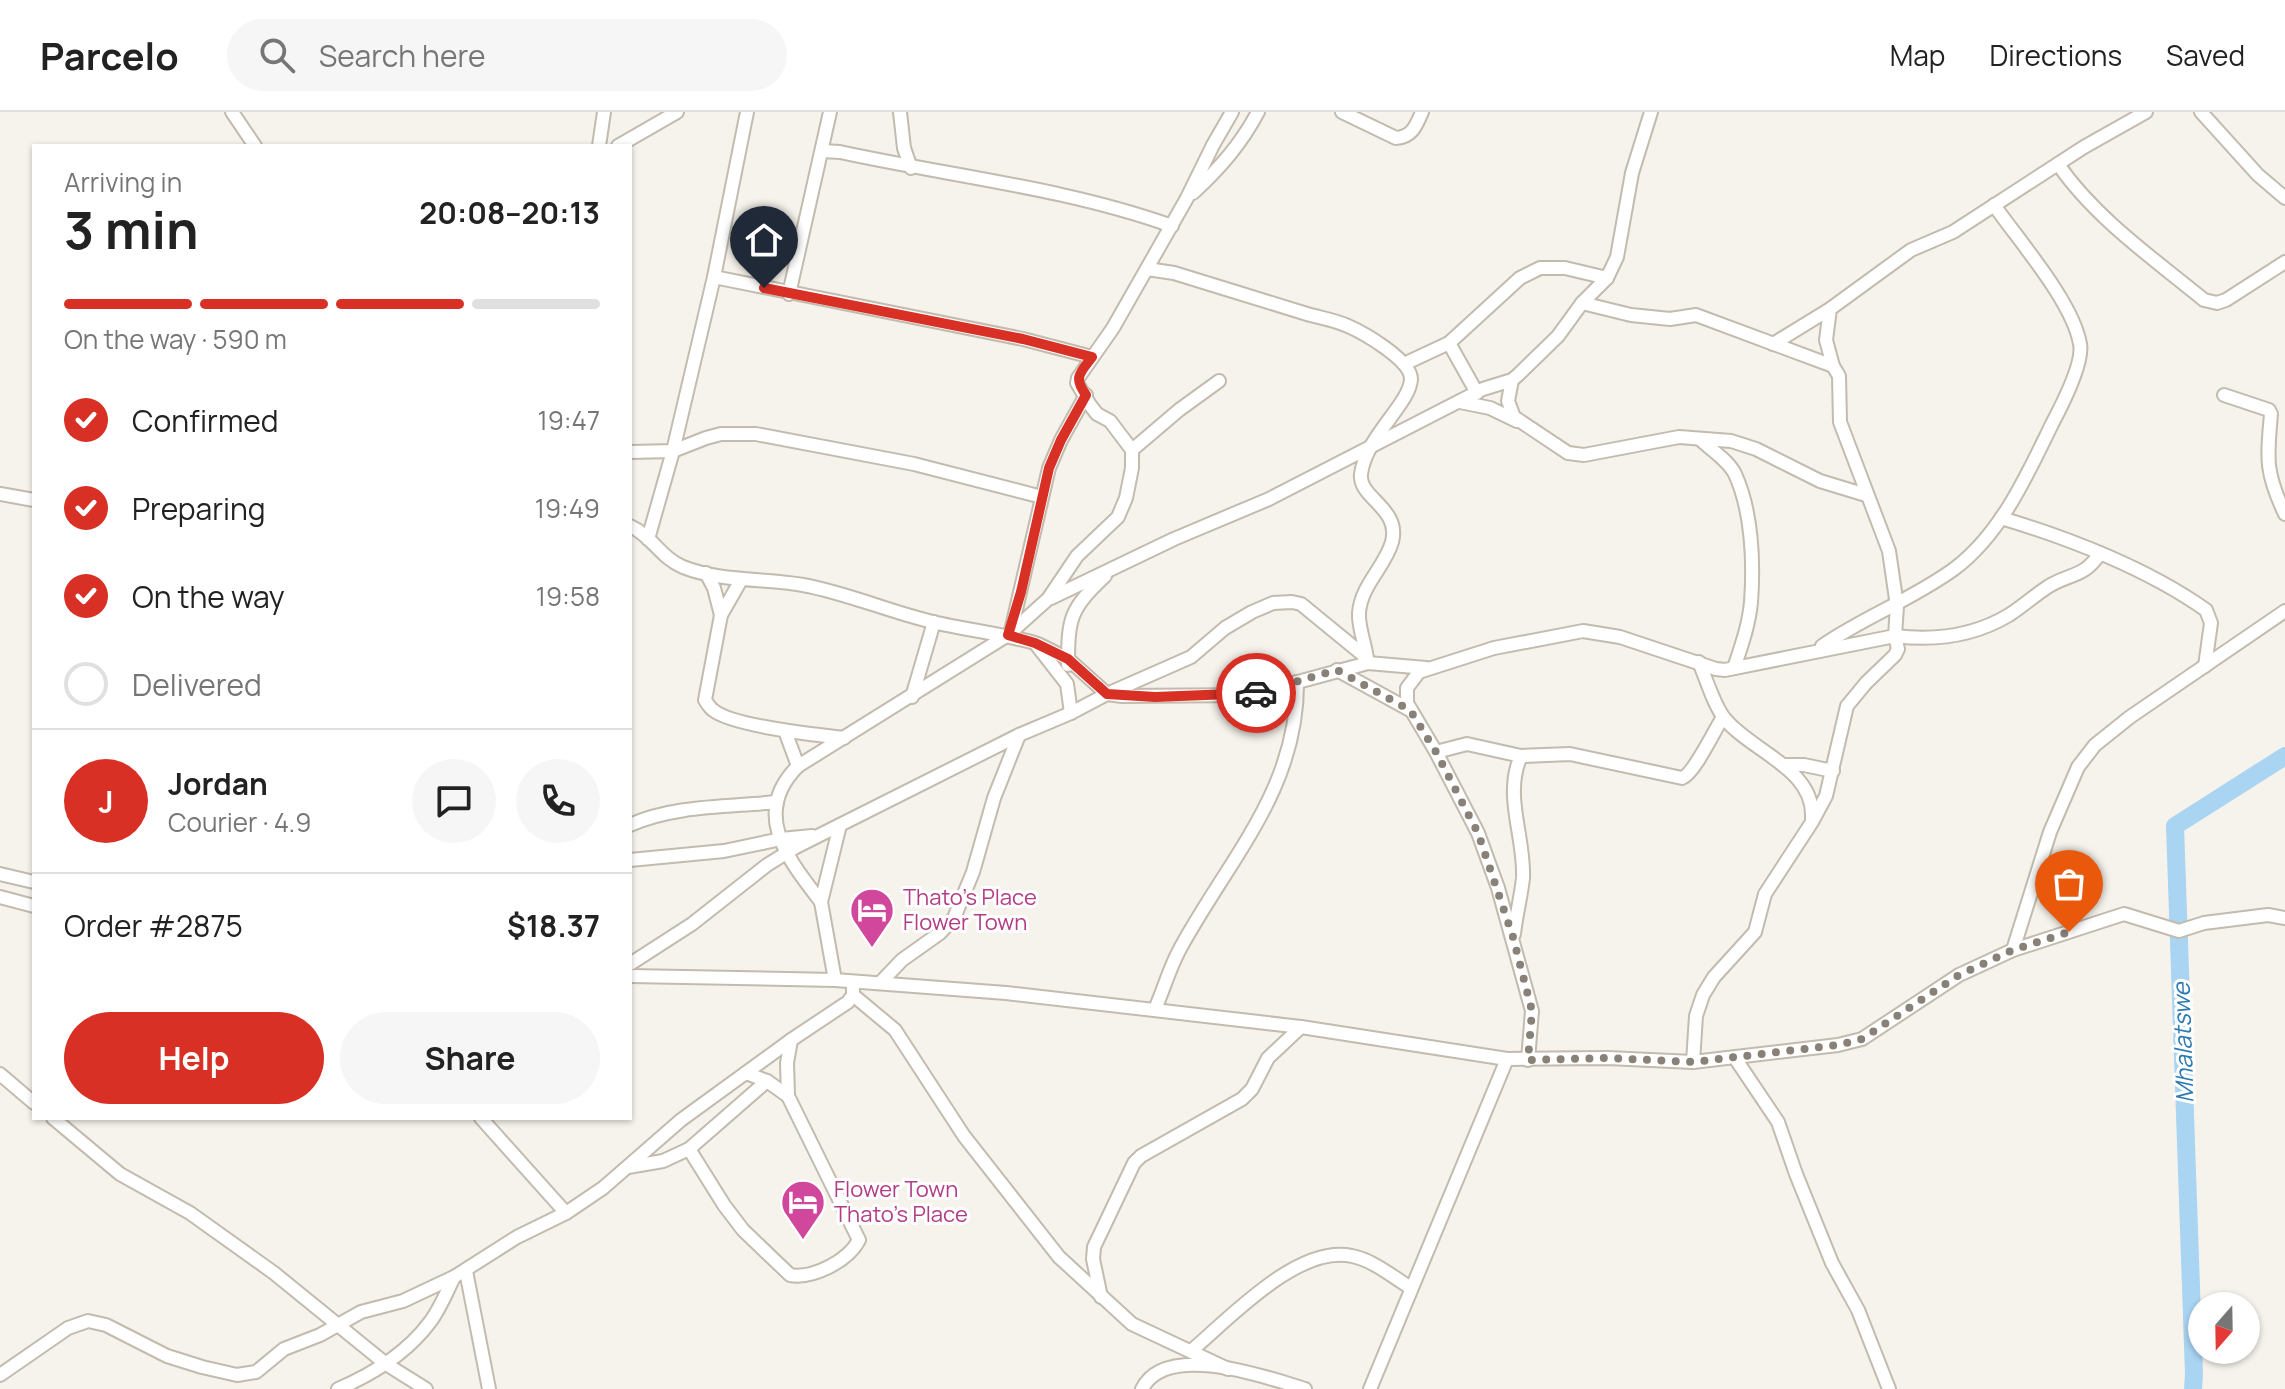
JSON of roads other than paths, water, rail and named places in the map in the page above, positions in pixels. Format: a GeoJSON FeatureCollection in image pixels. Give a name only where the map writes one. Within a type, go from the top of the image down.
{"type":"FeatureCollection","features":[{"type":"Feature","properties":{"kind":"street"},"geometry":{"type":"LineString","coordinates":[[232,112],[254,144]]}},
{"type":"Feature","properties":{"kind":"street"},"geometry":{"type":"LineString","coordinates":[[599,144],[604,112]]}},
{"type":"Feature","properties":{"kind":"street"},"geometry":{"type":"LineString","coordinates":[[621,144],[677,112]]}},
{"type":"Feature","properties":{"kind":"street"},"geometry":{"type":"LineString","coordinates":[[789,294],[830,112]]}},
{"type":"Feature","properties":{"kind":"street"},"geometry":{"type":"LineString","coordinates":[[900,112],[904,148],[911,168]]}},
{"type":"Feature","properties":{"kind":"street"},"geometry":{"type":"LineString","coordinates":[[821,902],[786,854],[775,817],[778,793],[786,778],[798,766],[1009,634],[1048,599],[1077,556],[1118,517],[1126,498],[1132,450],[1110,421],[1097,414],[1090,405],[1077,383],[1078,378],[1101,347],[1172,226],[1232,112]]}},
{"type":"Feature","properties":{"kind":"street"},"geometry":{"type":"LineString","coordinates":[[1187,198],[1221,168],[1258,112]]}},
{"type":"Feature","properties":{"kind":"street"},"geometry":{"type":"LineString","coordinates":[[1342,112],[1396,138],[1405,137],[1413,131],[1422,112]]}},
{"type":"Feature","properties":{"kind":"street"},"geometry":{"type":"LineString","coordinates":[[1048,599],[1174,539],[1269,499],[1477,393],[1512,380],[1558,336],[1582,303],[1607,278],[1617,257],[1632,173],[1651,112]]}},
{"type":"Feature","properties":{"kind":"street"},"geometry":{"type":"LineString","coordinates":[[1773,344],[1830,309],[1911,250],[1953,232],[2146,112]]}},
{"type":"Feature","properties":{"kind":"street"},"geometry":{"type":"LineString","coordinates":[[2201,112],[2249,166],[2285,198]]}},
{"type":"Feature","properties":{"kind":"street"},"geometry":{"type":"LineString","coordinates":[[648,539],[673,451],[714,277],[743,113]]}},
{"type":"Feature","properties":{"kind":"street"},"geometry":{"type":"LineString","coordinates":[[822,151],[840,152],[1067,198],[1141,215],[1172,226]]}},
{"type":"Feature","properties":{"kind":"street"},"geometry":{"type":"LineString","coordinates":[[2058,164],[2075,189],[2097,211],[2204,300],[2217,303],[2226,300],[2285,262]]}},
{"type":"Feature","properties":{"kind":"street"},"geometry":{"type":"LineString","coordinates":[[1816,650],[1849,628],[1897,606],[1954,569],[1976,549],[2017,494],[2061,407],[2078,363],[2080,344],[2055,290],[1994,205]]}},
{"type":"Feature","properties":{"kind":"street"},"geometry":{"type":"LineString","coordinates":[[1404,364],[1449,343],[1495,298],[1520,278],[1540,268],[1565,268],[1607,278]]}},
{"type":"Feature","properties":{"kind":"street"},"geometry":{"type":"LineString","coordinates":[[1147,269],[1174,273],[1346,325],[1376,341],[1404,364],[1411,374],[1411,383],[1404,397],[1367,449],[1360,477],[1362,484],[1388,515],[1393,528],[1392,541],[1367,588],[1359,614],[1368,661]]}},
{"type":"Feature","properties":{"kind":"street"},"geometry":{"type":"LineString","coordinates":[[714,277],[1023,339],[1092,357]]}},
{"type":"Feature","properties":{"kind":"street"},"geometry":{"type":"LineString","coordinates":[[1582,303],[1631,315],[1670,319],[1696,315],[1833,366]]}},
{"type":"Feature","properties":{"kind":"street"},"geometry":{"type":"LineString","coordinates":[[1693,1062],[1696,1016],[1703,995],[1714,977],[1755,932],[1765,894],[1826,796],[1847,706],[1898,649],[1895,636],[1897,606],[1889,551],[1840,422],[1839,376],[1826,340],[1830,309]]}},
{"type":"Feature","properties":{"kind":"street"},"geometry":{"type":"LineString","coordinates":[[1449,343],[1477,393]]}},
{"type":"Feature","properties":{"kind":"street"},"geometry":{"type":"LineString","coordinates":[[1512,380],[1509,406],[1517,421]]}},
{"type":"Feature","properties":{"kind":"street"},"geometry":{"type":"LineString","coordinates":[[1132,450],[1219,381]]}},
{"type":"Feature","properties":{"kind":"street"},"geometry":{"type":"LineString","coordinates":[[1009,634],[1049,468],[1086,395]]}},
{"type":"Feature","properties":{"kind":"street"},"geometry":{"type":"LineString","coordinates":[[2224,395],[2261,405],[2271,414],[2268,468],[2285,514]]}},
{"type":"Feature","properties":{"kind":"street"},"geometry":{"type":"LineString","coordinates":[[1459,402],[1490,408],[1576,455],[1679,437],[1731,441],[1756,449],[1820,481],[1866,495]]}},
{"type":"Feature","properties":{"kind":"street"},"geometry":{"type":"LineString","coordinates":[[632,452],[673,451],[721,434],[756,434],[914,464],[1042,497]]}},
{"type":"Feature","properties":{"kind":"street"},"geometry":{"type":"LineString","coordinates":[[1700,439],[1735,474],[1746,509],[1752,565],[1751,603],[1734,668]]}},
{"type":"Feature","properties":{"kind":"street"},"geometry":{"type":"LineString","coordinates":[[0,494],[32,500]]}},
{"type":"Feature","properties":{"kind":"street"},"geometry":{"type":"LineString","coordinates":[[2001,518],[2100,553],[2206,610],[2211,623],[2205,666]]}},
{"type":"Feature","properties":{"kind":"street"},"geometry":{"type":"LineString","coordinates":[[632,527],[672,562],[706,573],[741,580],[807,586],[934,622],[1009,634],[1035,643],[1068,659],[1107,694],[1138,697],[1211,693],[1250,695],[1368,661],[1430,668]]}},
{"type":"Feature","properties":{"kind":"street"},"geometry":{"type":"LineString","coordinates":[[1528,1060],[1532,1011],[1513,937],[1478,833],[1436,752],[1410,710],[1407,688],[1413,677],[1430,668],[1494,648],[1583,631],[1606,634],[1716,669],[1895,636],[1948,638],[2008,615],[2053,583],[2085,571],[2100,553]]}},
{"type":"Feature","properties":{"kind":"street"},"geometry":{"type":"LineString","coordinates":[[1071,713],[1067,684],[1069,624],[1075,608],[1113,568]]}},
{"type":"Feature","properties":{"kind":"street"},"geometry":{"type":"LineString","coordinates":[[706,573],[714,588],[721,615]]}},
{"type":"Feature","properties":{"kind":"street"},"geometry":{"type":"LineString","coordinates":[[741,580],[721,615],[705,700],[712,710],[725,716],[785,731],[844,738]]}},
{"type":"Feature","properties":{"kind":"street"},"geometry":{"type":"LineString","coordinates":[[632,963],[692,924],[767,865],[786,854],[1019,735],[1191,657],[1225,628],[1273,603],[1301,604],[1368,661]]}},
{"type":"Feature","properties":{"kind":"street"},"geometry":{"type":"LineString","coordinates":[[2013,950],[2050,832],[2078,767],[2095,745],[2111,730],[2285,611]]}},
{"type":"Feature","properties":{"kind":"street"},"geometry":{"type":"LineString","coordinates":[[912,697],[934,622]]}},
{"type":"Feature","properties":{"kind":"street"},"geometry":{"type":"LineString","coordinates":[[1035,643],[1067,684]]}},
{"type":"Feature","properties":{"kind":"street"},"geometry":{"type":"LineString","coordinates":[[1699,662],[1723,717],[1802,781],[1810,798],[1812,822]]}},
{"type":"Feature","properties":{"kind":"street"},"geometry":{"type":"LineString","coordinates":[[1337,670],[1410,710]]}},
{"type":"Feature","properties":{"kind":"street"},"geometry":{"type":"LineString","coordinates":[[1155,1009],[1180,949],[1258,823],[1284,767],[1298,715],[1297,682]]}},
{"type":"Feature","properties":{"kind":"street"},"geometry":{"type":"LineString","coordinates":[[1436,752],[1467,744],[1521,756],[1570,754],[1682,778],[1692,772],[1723,717]]}},
{"type":"Feature","properties":{"kind":"street"},"geometry":{"type":"LineString","coordinates":[[785,731],[798,766]]}},
{"type":"Feature","properties":{"kind":"street"},"geometry":{"type":"LineString","coordinates":[[880,983],[902,960],[940,933],[954,918],[973,872],[994,798],[1019,735]]}},
{"type":"Feature","properties":{"kind":"street"},"geometry":{"type":"LineString","coordinates":[[1513,937],[1523,877],[1515,814],[1514,771],[1521,756]]}},
{"type":"Feature","properties":{"kind":"street"},"geometry":{"type":"LineString","coordinates":[[1780,765],[1804,765],[1833,771]]}},
{"type":"Feature","properties":{"kind":"street"},"geometry":{"type":"LineString","coordinates":[[632,824],[673,812],[777,802]]}},
{"type":"Feature","properties":{"kind":"street"},"geometry":{"type":"LineString","coordinates":[[835,980],[821,902],[840,825]]}},
{"type":"Feature","properties":{"kind":"street"},"geometry":{"type":"LineString","coordinates":[[632,860],[724,851],[781,839],[820,836]]}},
{"type":"Feature","properties":{"kind":"street"},"geometry":{"type":"LineString","coordinates":[[0,874],[32,882]]}},
{"type":"Feature","properties":{"kind":"street"},"geometry":{"type":"LineString","coordinates":[[0,897],[32,905]]}},
{"type":"Feature","properties":{"kind":"street"},"geometry":{"type":"LineString","coordinates":[[0,1375],[68,1328],[88,1321],[106,1325],[167,1356],[237,1375],[256,1372],[277,1353],[361,1312],[403,1301],[460,1274],[517,1237],[566,1213],[628,1167],[681,1120],[791,1040],[841,1008],[853,989],[880,983],[1155,1009],[1301,1027],[1507,1059],[1608,1058],[1693,1062],[1838,1045],[1862,1039],[1959,975],[2013,950],[2124,914],[2179,931],[2217,921],[2268,915],[2285,918]]}},
{"type":"Feature","properties":{"kind":"street"},"geometry":{"type":"LineString","coordinates":[[632,976],[835,980],[853,989],[895,1030],[964,1136],[1059,1257],[1132,1324],[1228,1369]]}},
{"type":"Feature","properties":{"kind":"street"},"geometry":{"type":"LineString","coordinates":[[1101,1297],[1093,1259],[1094,1247],[1134,1163],[1141,1156],[1242,1099],[1252,1089],[1268,1058],[1301,1027]]}},
{"type":"Feature","properties":{"kind":"street"},"geometry":{"type":"LineString","coordinates":[[689,1149],[743,1230],[790,1275],[809,1274],[830,1265],[856,1246],[858,1233],[788,1096],[787,1063],[791,1040]]}},
{"type":"Feature","properties":{"kind":"street"},"geometry":{"type":"LineString","coordinates":[[1735,1058],[1778,1122],[1832,1263],[1858,1310],[1889,1389]]}},
{"type":"Feature","properties":{"kind":"street"},"geometry":{"type":"LineString","coordinates":[[1370,1389],[1507,1059]]}},
{"type":"Feature","properties":{"kind":"street"},"geometry":{"type":"LineString","coordinates":[[746,1073],[767,1081],[788,1096]]}},
{"type":"Feature","properties":{"kind":"street"},"geometry":{"type":"LineString","coordinates":[[0,1074],[32,1101]]}},
{"type":"Feature","properties":{"kind":"street"},"geometry":{"type":"LineString","coordinates":[[628,1167],[663,1161],[689,1149],[767,1081]]}},
{"type":"Feature","properties":{"kind":"street"},"geometry":{"type":"LineString","coordinates":[[55,1120],[120,1174],[190,1213],[274,1273],[386,1364],[426,1389]]}},
{"type":"Feature","properties":{"kind":"street"},"geometry":{"type":"LineString","coordinates":[[483,1120],[566,1213]]}},
{"type":"Feature","properties":{"kind":"street"},"geometry":{"type":"LineString","coordinates":[[1191,1351],[1278,1278],[1319,1257],[1355,1256],[1411,1288]]}},
{"type":"Feature","properties":{"kind":"street"},"geometry":{"type":"LineString","coordinates":[[338,1389],[363,1379],[386,1364],[430,1322],[460,1274]]}},
{"type":"Feature","properties":{"kind":"street"},"geometry":{"type":"LineString","coordinates":[[460,1274],[489,1389]]}},
{"type":"Feature","properties":{"kind":"street"},"geometry":{"type":"LineString","coordinates":[[1142,1389],[1147,1379],[1164,1369],[1192,1364],[1228,1369],[1305,1389]]}},
{"type":"Feature","properties":{"kind":"waterway","name":"Mhalatswe"},"geometry":{"type":"LineString","coordinates":[[2193,1389],[2175,826],[2285,756]]}},
{"type":"Feature","properties":{"kind":"place","name":"Thato's Place Flower Town"},"geometry":{"type":"Point","coordinates":[872,949]}},
{"type":"Feature","properties":{"kind":"place","name":"Flower Town Thato's Place"},"geometry":{"type":"Point","coordinates":[803,1241]}}]}
